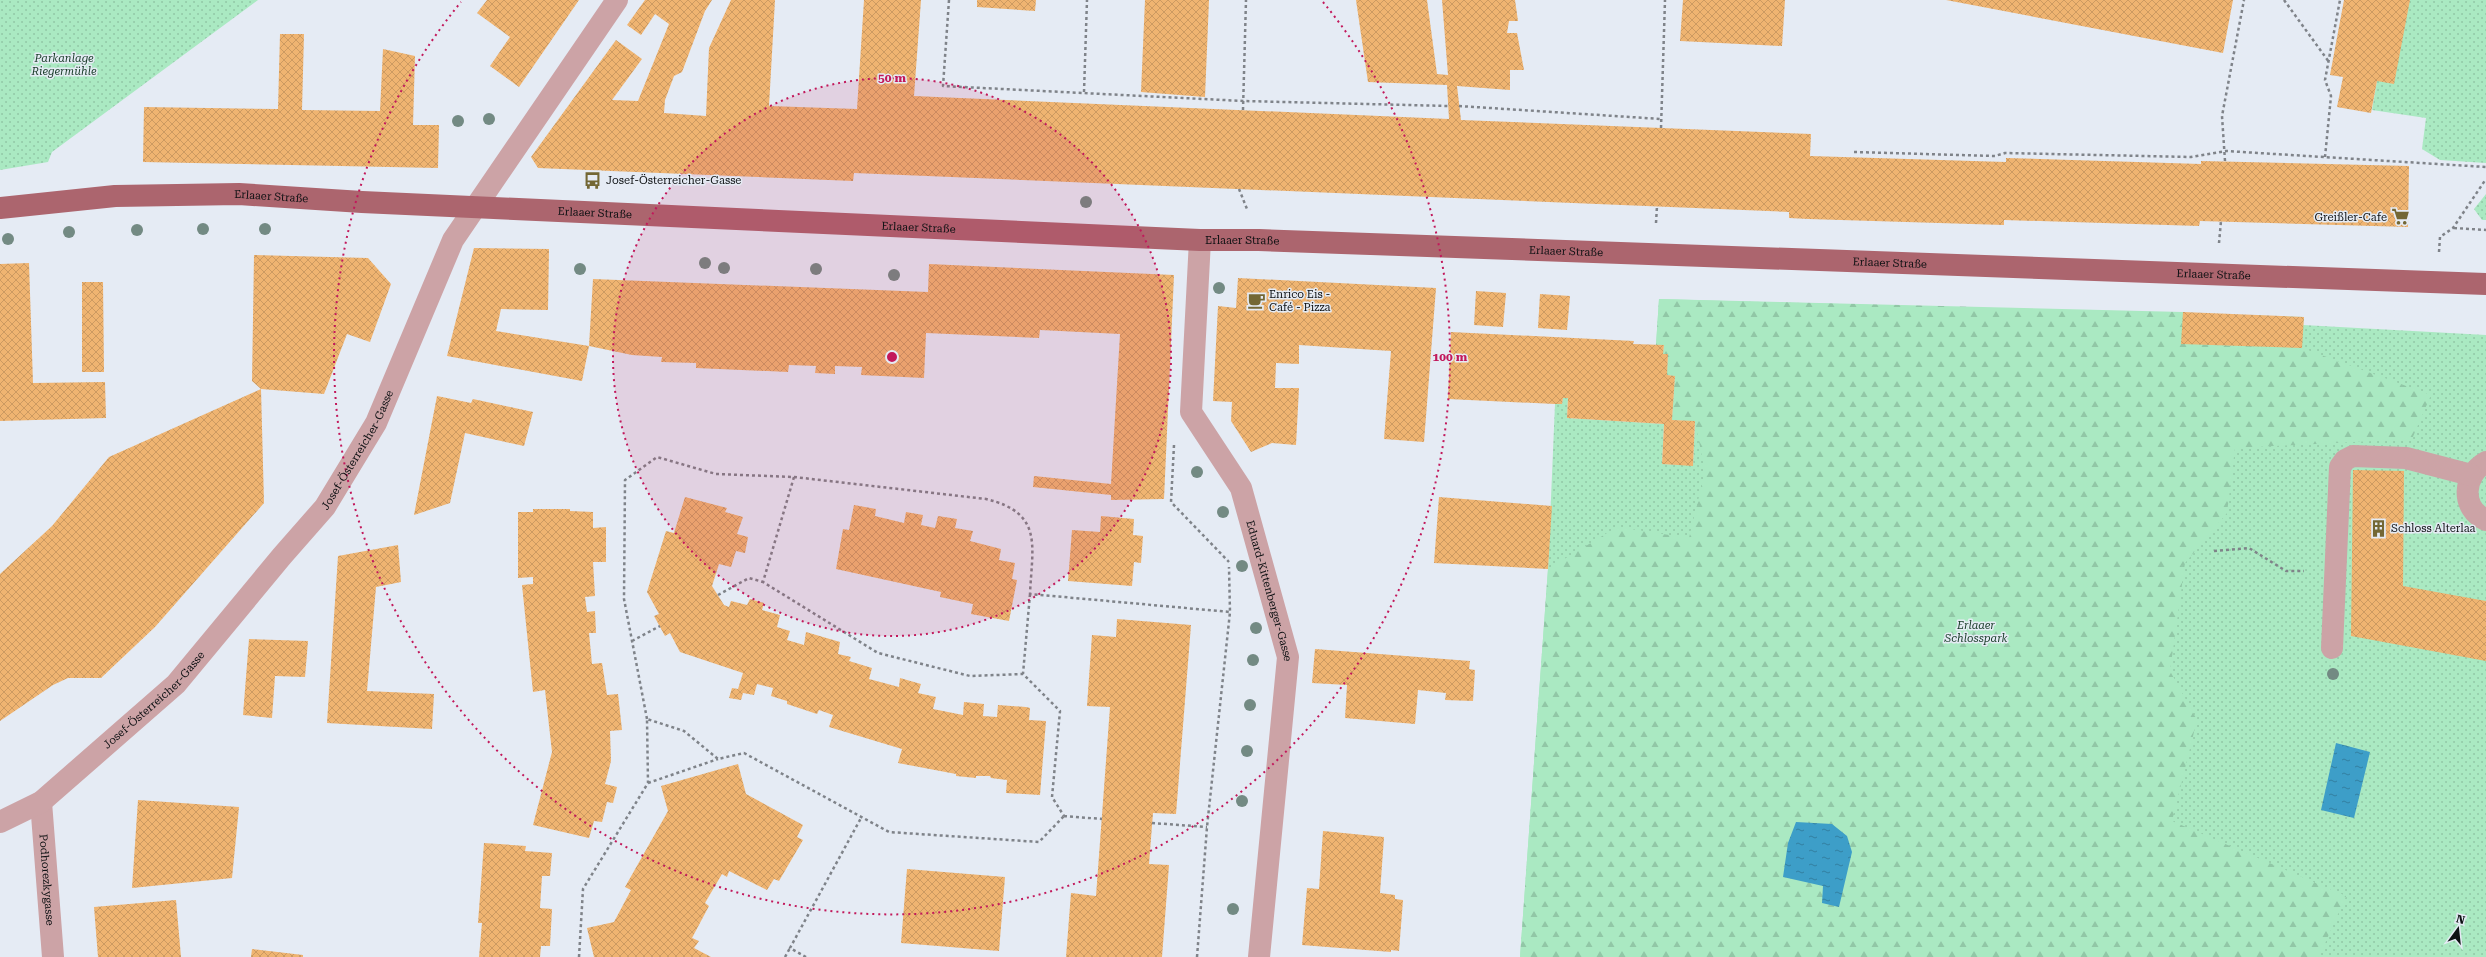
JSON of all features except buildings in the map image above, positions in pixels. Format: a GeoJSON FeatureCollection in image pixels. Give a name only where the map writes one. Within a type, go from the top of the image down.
{"type":"FeatureCollection","features":[{"type":"Feature","properties":{"kind":"main road","name":"Erlaaer Straße"},"geometry":{"type":"LineString","coordinates":[[0,208],[115,196],[239,194],[474,207],[1200,240],[1258,240],[2436,281],[2486,284]]}},
{"type":"Feature","properties":{"kind":"street","name":"Josef-Österreicher-Gasse"},"geometry":{"type":"LineString","coordinates":[[0,822],[41,802],[176,684],[282,556],[325,507],[376,423],[452,240],[617,0]]}},
{"type":"Feature","properties":{"kind":"street"},"geometry":{"type":"LineString","coordinates":[[1191,412],[1200,240]]}},
{"type":"Feature","properties":{"kind":"street","name":"Eduard-Kittenberger-Gasse"},"geometry":{"type":"LineString","coordinates":[[1191,412],[1241,488],[1288,657],[1259,957]]}},
{"type":"Feature","properties":{"kind":"street"},"geometry":{"type":"LineString","coordinates":[[2332,648],[2334,571],[2340,467],[2344,460],[2352,456],[2406,458],[2479,469],[2467,486],[2468,498],[2472,509],[2486,520]]}},
{"type":"Feature","properties":{"kind":"street","name":"Podhorezkygasse"},"geometry":{"type":"LineString","coordinates":[[41,802],[53,957]]}},
{"type":"Feature","properties":{"kind":"path"},"geometry":{"type":"LineString","coordinates":[[950,0],[943,86],[1244,100],[1449,106]]}},
{"type":"Feature","properties":{"kind":"path"},"geometry":{"type":"LineString","coordinates":[[1084,92],[1087,0]]}},
{"type":"Feature","properties":{"kind":"path"},"geometry":{"type":"LineString","coordinates":[[1243,110],[1246,0]]}},
{"type":"Feature","properties":{"kind":"path"},"geometry":{"type":"LineString","coordinates":[[1661,128],[1665,0]]}},
{"type":"Feature","properties":{"kind":"path"},"geometry":{"type":"LineString","coordinates":[[2225,161],[2226,151],[2222,116],[2244,0]]}},
{"type":"Feature","properties":{"kind":"path"},"geometry":{"type":"LineString","coordinates":[[2284,0],[2329,62]]}},
{"type":"Feature","properties":{"kind":"path"},"geometry":{"type":"LineString","coordinates":[[2325,157],[2331,96],[2325,80],[2340,0]]}},
{"type":"Feature","properties":{"kind":"path"},"geometry":{"type":"LineString","coordinates":[[1459,106],[1661,119]]}},
{"type":"Feature","properties":{"kind":"path"},"geometry":{"type":"LineString","coordinates":[[1854,152],[1995,156],[2004,153],[2191,157],[2226,151],[2486,167]]}},
{"type":"Feature","properties":{"kind":"path"},"geometry":{"type":"LineString","coordinates":[[2436,281],[2440,237],[2453,228],[2486,179]]}},
{"type":"Feature","properties":{"kind":"path"},"geometry":{"type":"LineString","coordinates":[[2453,228],[2486,230]]}},
{"type":"Feature","properties":{"kind":"path"},"geometry":{"type":"LineString","coordinates":[[1191,412],[1176,423],[1171,502],[1229,563],[1230,612],[1207,827],[1197,957]]}},
{"type":"Feature","properties":{"kind":"path"},"geometry":{"type":"LineString","coordinates":[[579,957],[583,889],[648,784],[647,719],[624,599],[625,480],[657,457],[716,474],[794,477],[986,499],[1006,504],[1022,515],[1030,529],[1030,594],[1023,674]]}},
{"type":"Feature","properties":{"kind":"path"},"geometry":{"type":"LineString","coordinates":[[763,582],[794,477]]}},
{"type":"Feature","properties":{"kind":"path"},"geometry":{"type":"LineString","coordinates":[[2214,551],[2249,548],[2286,571],[2334,571]]}},
{"type":"Feature","properties":{"kind":"path"},"geometry":{"type":"LineString","coordinates":[[718,595],[749,578],[763,582],[878,653],[970,676],[1023,674],[1060,711],[1052,797],[1064,816]]}},
{"type":"Feature","properties":{"kind":"path"},"geometry":{"type":"LineString","coordinates":[[1030,594],[1230,612]]}},
{"type":"Feature","properties":{"kind":"path"},"geometry":{"type":"LineString","coordinates":[[632,641],[660,626]]}},
{"type":"Feature","properties":{"kind":"path"},"geometry":{"type":"LineString","coordinates":[[647,719],[684,731],[718,758]]}},
{"type":"Feature","properties":{"kind":"path"},"geometry":{"type":"LineString","coordinates":[[648,784],[718,758],[744,752],[861,818],[889,832],[1039,842],[1064,816]]}},
{"type":"Feature","properties":{"kind":"path"},"geometry":{"type":"LineString","coordinates":[[1064,816],[1102,819]]}},
{"type":"Feature","properties":{"kind":"path"},"geometry":{"type":"LineString","coordinates":[[785,957],[861,818]]}},
{"type":"Feature","properties":{"kind":"path"},"geometry":{"type":"LineString","coordinates":[[1152,823],[1207,827]]}},
{"type":"Feature","properties":{"kind":"path"},"geometry":{"type":"LineString","coordinates":[[790,948],[806,957]]}},
{"type":"Feature","properties":{"kind":"green space","name":"Parkanlage Riegermühle"},"geometry":{"type":"Polygon","coordinates":[[[0,0],[258,0],[52,152],[48,162],[0,170],[0,0]]]}},
{"type":"Feature","properties":{"kind":"green space"},"geometry":{"type":"Polygon","coordinates":[[[2410,0],[2486,0],[2486,163],[2440,160],[2422,149],[2426,118],[2372,110],[2377,81],[2410,0]]]}},
{"type":"Feature","properties":{"kind":"green space"},"geometry":{"type":"Polygon","coordinates":[[[2486,194],[2486,220],[2482,220],[2474,209],[2486,194]]]}},
{"type":"Feature","properties":{"kind":"green space","name":"Erlaaer Schlosspark"},"geometry":{"type":"Polygon","coordinates":[[[1659,299],[2304,317],[2303,325],[2486,335],[2486,957],[1520,957],[1548,569],[1555,404],[1562,404],[1563,398],[1568,398],[1567,418],[1664,424],[1662,464],[1693,465],[1695,421],[1672,420],[1675,376],[1667,375],[1668,354],[1663,354],[1664,346],[1656,345],[1659,299]]]}},
{"type":"Feature","properties":{"kind":"green space","name":"Erlaaer Schlosspark"},"geometry":{"type":"Polygon","coordinates":[[[1659,299],[2183,312],[2181,344],[2302,348],[2431,395],[2412,439],[2235,448],[2227,513],[2185,563],[2170,671],[2197,720],[2172,821],[2346,896],[2319,957],[1520,957],[1548,569],[1617,527],[1689,538],[1705,472],[1695,421],[1672,420],[1675,376],[1667,375],[1668,354],[1663,354],[1664,346],[1656,345],[1659,299]]]}},
{"type":"Feature","properties":{"kind":"water"},"geometry":{"type":"Polygon","coordinates":[[[2336,743],[2370,752],[2354,818],[2321,810],[2336,743]]]}},
{"type":"Feature","properties":{"kind":"water"},"geometry":{"type":"Polygon","coordinates":[[[1796,822],[1832,824],[1847,836],[1852,852],[1839,907],[1822,903],[1823,886],[1783,877],[1788,843],[1796,822]]]}},
{"type":"Feature","properties":{"kind":"place","name":"Josef-Österreicher-Gasse"},"geometry":{"type":"Point","coordinates":[593,180]}},
{"type":"Feature","properties":{"kind":"place","name":"Greißler-Cafe"},"geometry":{"type":"Point","coordinates":[2400,217]}},
{"type":"Feature","properties":{"kind":"place","name":"Enrico Eis - Café - Pizza"},"geometry":{"type":"Point","coordinates":[1256,300]}},
{"type":"Feature","properties":{"kind":"place","name":"Schloss Alterlaa"},"geometry":{"type":"Point","coordinates":[2378,528]}}]}
